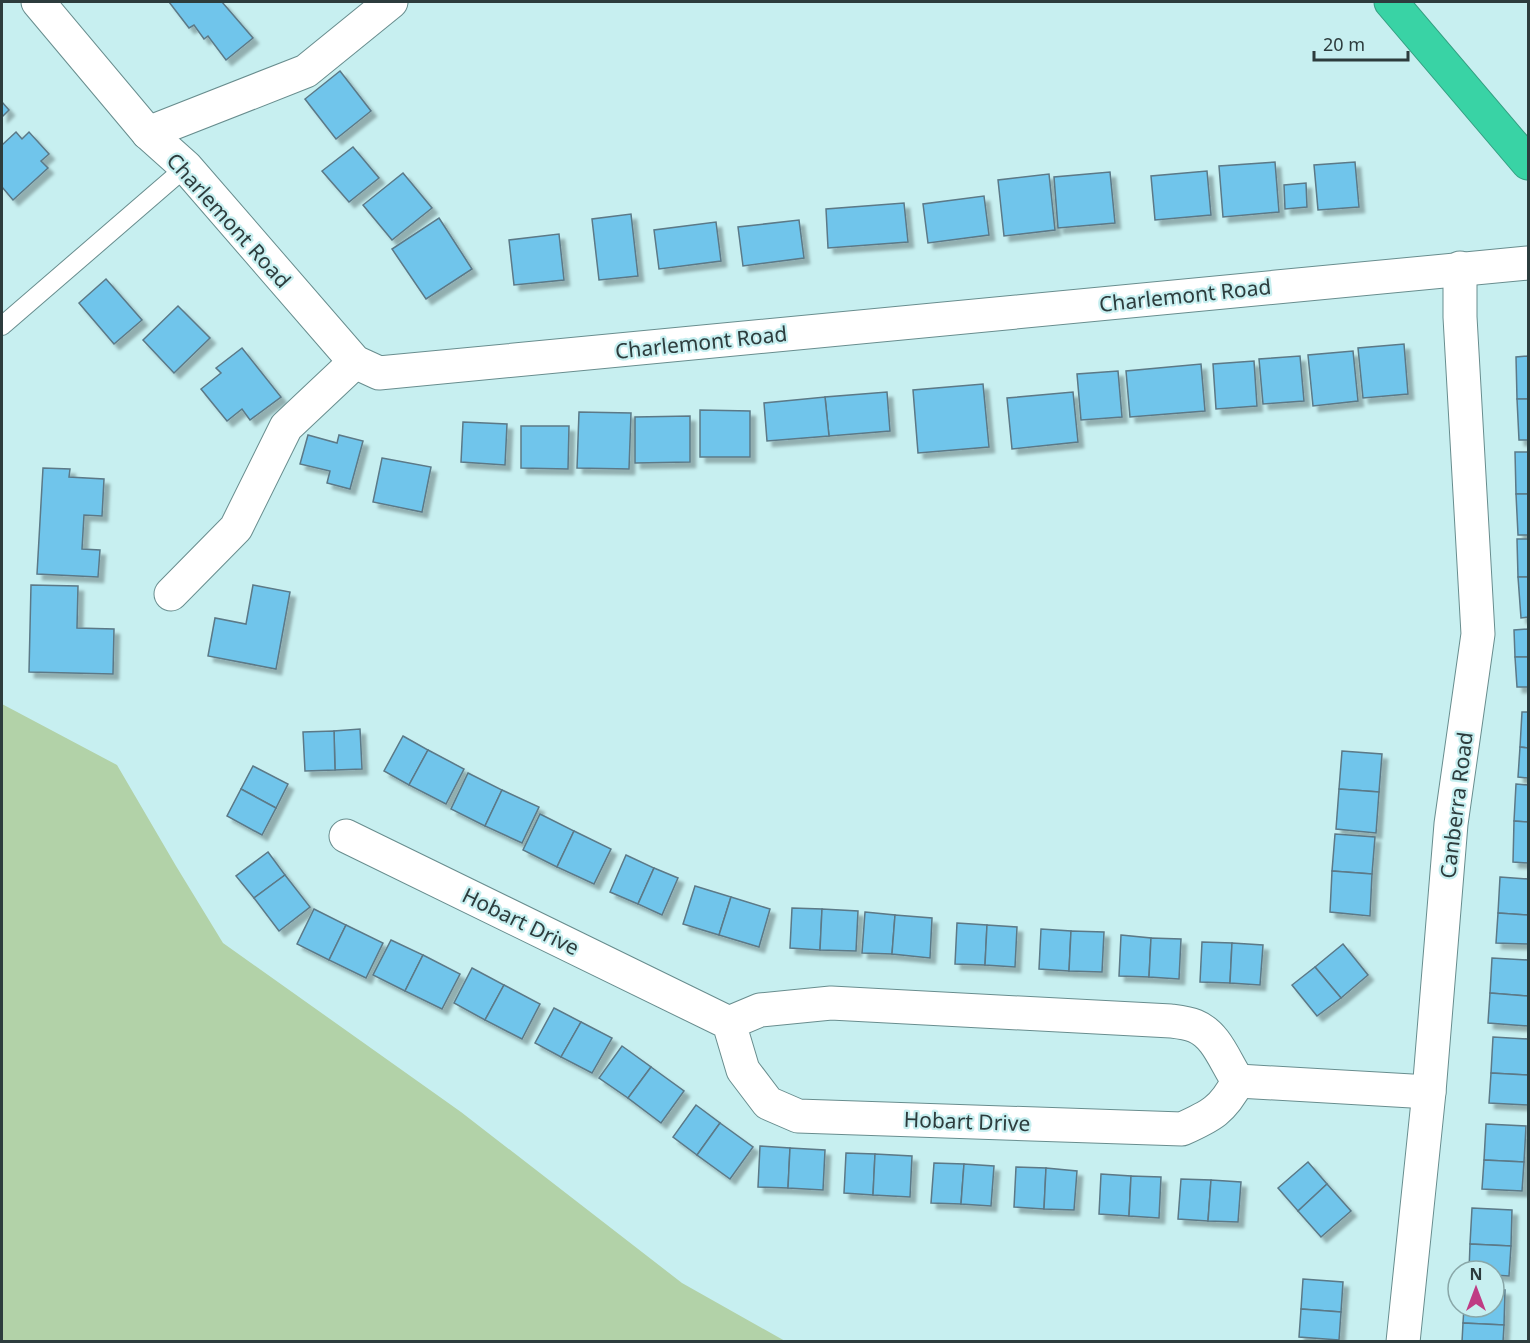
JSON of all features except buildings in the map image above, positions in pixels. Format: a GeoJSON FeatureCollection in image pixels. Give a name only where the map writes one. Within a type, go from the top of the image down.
{"type":"FeatureCollection","features":[{"type":"Feature","properties":{"kind":"highway"},"geometry":{"type":"LineString","coordinates":[[1391,2],[1528,163]]}},
{"type":"Feature","properties":{"kind":"street","name":"Charlemont Road"},"geometry":{"type":"LineString","coordinates":[[38,2],[148,134],[186,167],[355,362],[379,373],[1528,262]]}},
{"type":"Feature","properties":{"kind":"street"},"geometry":{"type":"LineString","coordinates":[[148,134],[306,71],[391,2]]}},
{"type":"Feature","properties":{"kind":"street","name":"Canberra Road"},"geometry":{"type":"LineString","coordinates":[[1403,1341],[1429,1092],[1451,824],[1478,634],[1460,317],[1460,268]]}},
{"type":"Feature","properties":{"kind":"street"},"geometry":{"type":"LineString","coordinates":[[171,594],[236,528],[286,427],[355,362]]}},
{"type":"Feature","properties":{"kind":"street","name":"Hobart Drive"},"geometry":{"type":"LineString","coordinates":[[347,836],[729,1023],[743,1070],[768,1103],[798,1116],[1182,1129],[1209,1117],[1228,1100],[1238,1081]]}},
{"type":"Feature","properties":{"kind":"street"},"geometry":{"type":"LineString","coordinates":[[729,1023],[760,1010],[831,1003],[1172,1021],[1196,1026],[1214,1038],[1227,1065],[1238,1081],[1429,1092]]}},
{"type":"Feature","properties":{"kind":"lane"},"geometry":{"type":"LineString","coordinates":[[2,326],[186,167]]}},
{"type":"Feature","properties":{"kind":"green space"},"geometry":{"type":"Polygon","coordinates":[[[2,704],[117,765],[223,943],[461,1112],[682,1283],[785,1341],[2,1341],[2,704]]]}}]}
